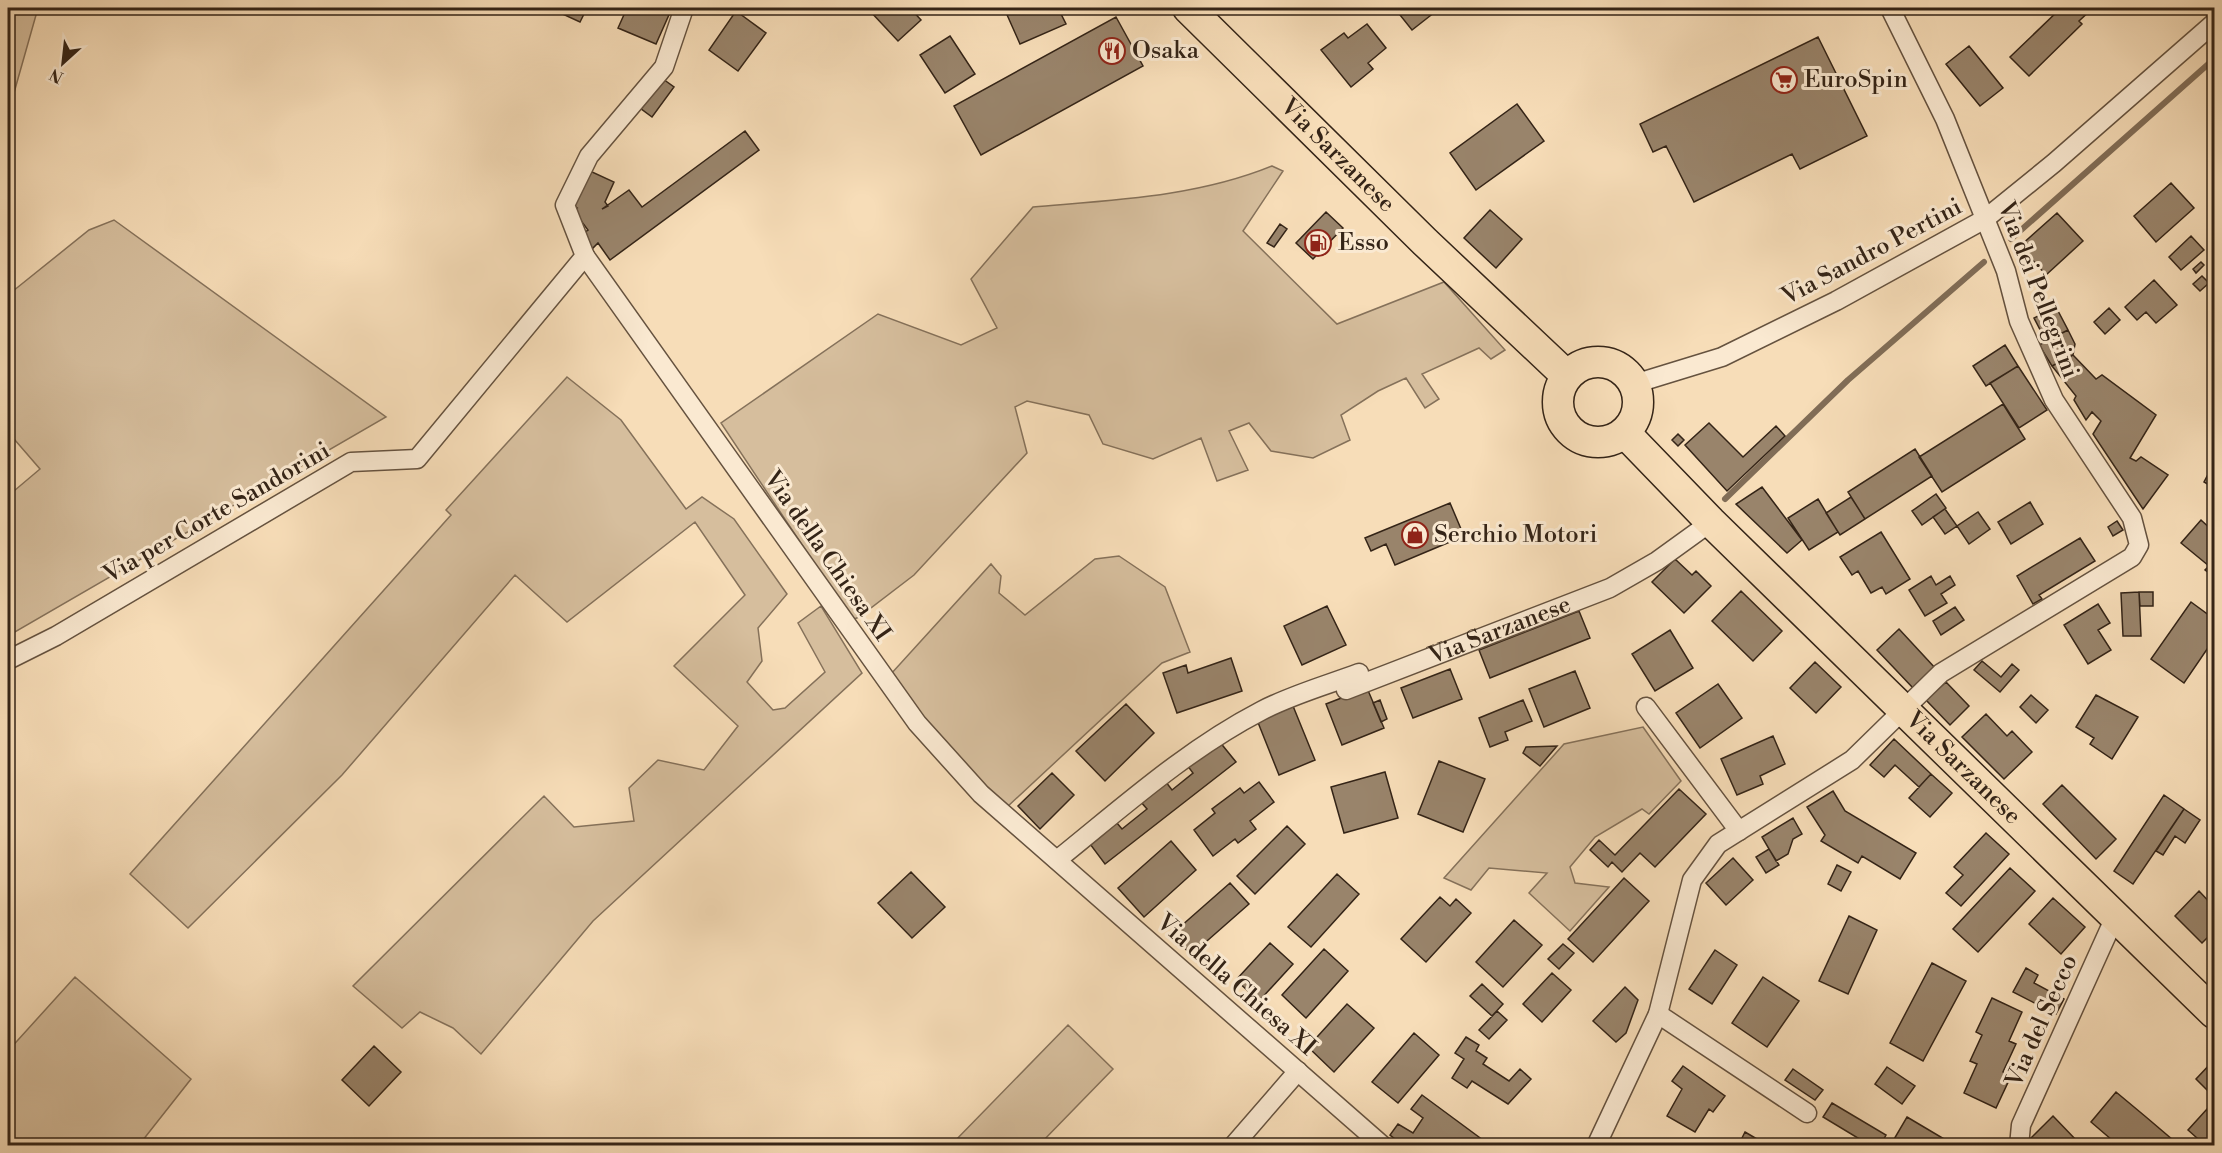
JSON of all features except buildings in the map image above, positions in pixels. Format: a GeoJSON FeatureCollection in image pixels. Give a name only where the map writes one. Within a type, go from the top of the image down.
{"type":"FeatureCollection","features":[{"type":"Feature","properties":{"kind":"main road","name":"Via Sarzanese"},"geometry":{"type":"LineString","coordinates":[[1188,8],[1425,242],[1567,376]]}},
{"type":"Feature","properties":{"kind":"main road"},"geometry":{"type":"LineString","coordinates":[[1603,362],[1627,373],[1634,384],[1638,397],[1638,410],[1625,433],[1614,440],[1587,441],[1575,436],[1562,420],[1557,401],[1560,387],[1577,367],[1603,362]]}},
{"type":"Feature","properties":{"kind":"main road","name":"Via Sarzanese"},"geometry":{"type":"LineString","coordinates":[[1625,433],[1710,522],[2214,1013]]}},
{"type":"Feature","properties":{"kind":"street"},"geometry":{"type":"LineString","coordinates":[[585,256],[566,205],[589,156],[664,67],[684,8]]}},
{"type":"Feature","properties":{"kind":"street","name":"Via dei Pellegrini"},"geometry":{"type":"LineString","coordinates":[[1596,1146],[1658,1014],[1692,880],[1718,844],[1852,760],[1941,673],[2132,557],[2139,545],[2132,518],[2054,400],[2019,321],[2006,271],[1945,118],[1890,8]]}},
{"type":"Feature","properties":{"kind":"street","name":"Via Sandro Pertini"},"geometry":{"type":"LineString","coordinates":[[1634,384],[1722,357],[1836,301],[1985,219],[2054,163],[2214,23]]}},
{"type":"Feature","properties":{"kind":"street","name":"Via per Corte Sandorini"},"geometry":{"type":"LineString","coordinates":[[8,660],[56,636],[351,462],[417,459],[585,256]]}},
{"type":"Feature","properties":{"kind":"street","name":"Via della Chiesa XI"},"geometry":{"type":"LineString","coordinates":[[585,256],[917,723],[981,794],[1383,1146]]}},
{"type":"Feature","properties":{"kind":"street","name":"Via Sarzanese"},"geometry":{"type":"LineString","coordinates":[[1346,690],[1610,588],[1657,561],[1710,522]]}},
{"type":"Feature","properties":{"kind":"street"},"geometry":{"type":"LineString","coordinates":[[1057,860],[1183,758],[1210,740],[1262,710],[1367,670]]}},
{"type":"Feature","properties":{"kind":"street"},"geometry":{"type":"LineString","coordinates":[[1646,707],[1739,831]]}},
{"type":"Feature","properties":{"kind":"street","name":"Via del Secco"},"geometry":{"type":"LineString","coordinates":[[2019,1146],[2021,1125],[2115,917]]}},
{"type":"Feature","properties":{"kind":"street"},"geometry":{"type":"LineString","coordinates":[[1658,1014],[1807,1113]]}},
{"type":"Feature","properties":{"kind":"street"},"geometry":{"type":"LineString","coordinates":[[1233,1146],[1298,1071]]}},
{"type":"Feature","properties":{"kind":"shaded area"},"geometry":{"type":"Polygon","coordinates":[[[8,8],[38,8],[8,114],[8,8]]]}},
{"type":"Feature","properties":{"kind":"shaded area"},"geometry":{"type":"Polygon","coordinates":[[[1272,166],[1283,171],[1243,231],[1337,324],[1444,282],[1505,350],[1491,359],[1479,348],[1422,374],[1439,399],[1425,408],[1406,378],[1378,391],[1341,415],[1350,440],[1313,458],[1271,451],[1249,423],[1229,431],[1248,470],[1217,481],[1201,438],[1153,459],[1103,444],[1089,415],[1027,401],[1015,407],[1027,453],[914,575],[852,620],[721,423],[878,314],[961,345],[997,328],[971,279],[1033,207],[1154,196],[1184,191],[1272,166]]]}},
{"type":"Feature","properties":{"kind":"shaded area"},"geometry":{"type":"Polygon","coordinates":[[[114,220],[386,417],[8,636],[8,496],[40,469],[8,432],[8,295],[89,230],[114,220]]]}},
{"type":"Feature","properties":{"kind":"shaded area"},"geometry":{"type":"Polygon","coordinates":[[[567,377],[621,420],[686,509],[702,497],[734,519],[787,594],[758,628],[762,661],[747,682],[773,710],[785,708],[825,672],[798,623],[821,606],[862,673],[593,921],[481,1054],[453,1028],[420,1012],[402,1028],[353,986],[544,796],[574,827],[634,821],[629,788],[658,760],[704,770],[738,726],[674,666],[745,595],[695,522],[567,622],[515,575],[342,775],[188,928],[130,874],[451,515],[446,510],[567,377]]]}},
{"type":"Feature","properties":{"kind":"shaded area"},"geometry":{"type":"Polygon","coordinates":[[[1119,556],[1165,587],[1190,652],[1162,663],[1006,808],[922,722],[890,675],[991,564],[1001,576],[999,593],[1025,615],[1095,559],[1119,556]]]}},
{"type":"Feature","properties":{"kind":"shaded area"},"geometry":{"type":"Polygon","coordinates":[[[1643,727],[1681,781],[1649,814],[1642,809],[1595,837],[1570,867],[1575,883],[1609,887],[1570,931],[1529,893],[1547,873],[1489,868],[1471,890],[1444,878],[1564,744],[1643,727]]]}},
{"type":"Feature","properties":{"kind":"shaded area"},"geometry":{"type":"Polygon","coordinates":[[[75,977],[191,1079],[139,1145],[8,1145],[8,1051],[75,977]]]}},
{"type":"Feature","properties":{"kind":"shaded area"},"geometry":{"type":"Polygon","coordinates":[[[1068,1025],[1113,1069],[1039,1145],[951,1145],[1068,1025]]]}},
{"type":"Feature","properties":{"kind":"waterway"},"geometry":{"type":"LineString","coordinates":[[2011,239],[2214,59]]}},
{"type":"Feature","properties":{"kind":"waterway"},"geometry":{"type":"LineString","coordinates":[[1725,499],[1848,380],[1984,262]]}},
{"type":"Feature","properties":{"kind":"place","name":"Osaka"},"geometry":{"type":"Point","coordinates":[1112,51]}},
{"type":"Feature","properties":{"kind":"place","name":"EuroSpin"},"geometry":{"type":"Point","coordinates":[1784,80]}},
{"type":"Feature","properties":{"kind":"place","name":"Esso"},"geometry":{"type":"Point","coordinates":[1318,243]}},
{"type":"Feature","properties":{"kind":"place","name":"Serchio Motori"},"geometry":{"type":"Point","coordinates":[1415,535]}}]}
